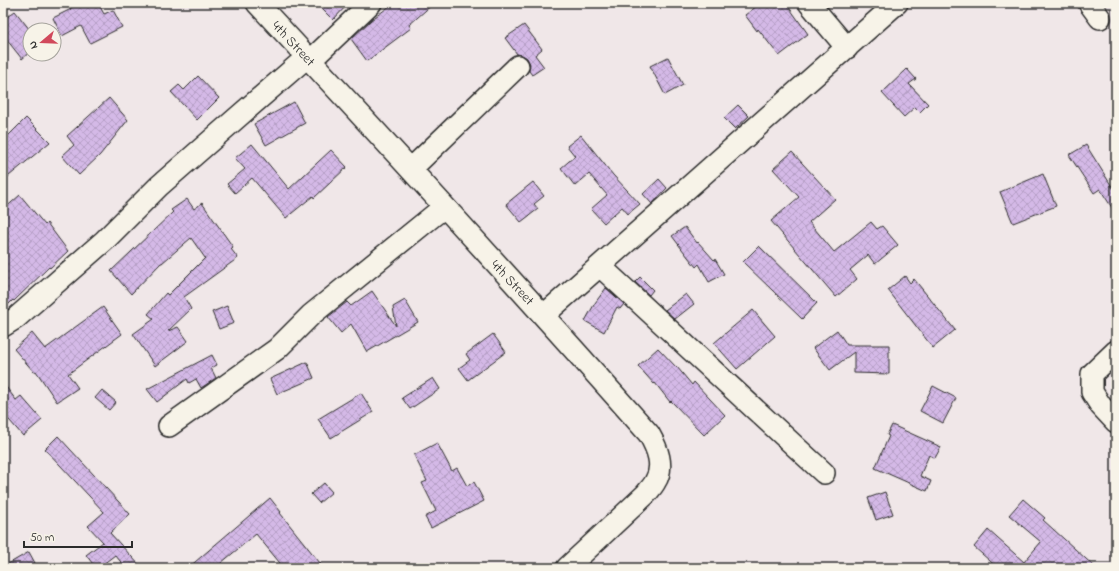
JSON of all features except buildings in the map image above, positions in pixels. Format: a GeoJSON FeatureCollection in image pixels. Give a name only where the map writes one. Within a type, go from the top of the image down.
{"type":"FeatureCollection","features":[{"type":"Feature","properties":{"kind":"street","name":"4th Street"},"geometry":{"type":"LineString","coordinates":[[257,3],[544,315],[649,434],[658,450],[660,466],[656,481],[646,494],[566,568]]}},
{"type":"Feature","properties":{"kind":"street"},"geometry":{"type":"LineString","coordinates":[[3,326],[16,318],[104,241],[159,186],[239,116],[309,59],[371,3]]}},
{"type":"Feature","properties":{"kind":"street"},"geometry":{"type":"LineString","coordinates":[[809,3],[847,48]]}},
{"type":"Feature","properties":{"kind":"street"},"geometry":{"type":"LineString","coordinates":[[544,315],[897,3]]}},
{"type":"Feature","properties":{"kind":"street"},"geometry":{"type":"LineString","coordinates":[[411,169],[518,66]]}},
{"type":"Feature","properties":{"kind":"street"},"geometry":{"type":"LineString","coordinates":[[169,426],[277,349],[311,315],[444,207]]}},
{"type":"Feature","properties":{"kind":"street"},"geometry":{"type":"LineString","coordinates":[[600,266],[824,473]]}},
{"type":"Feature","properties":{"kind":"street"},"geometry":{"type":"LineString","coordinates":[[1116,351],[1092,374],[1092,392],[1116,422]]}}]}
